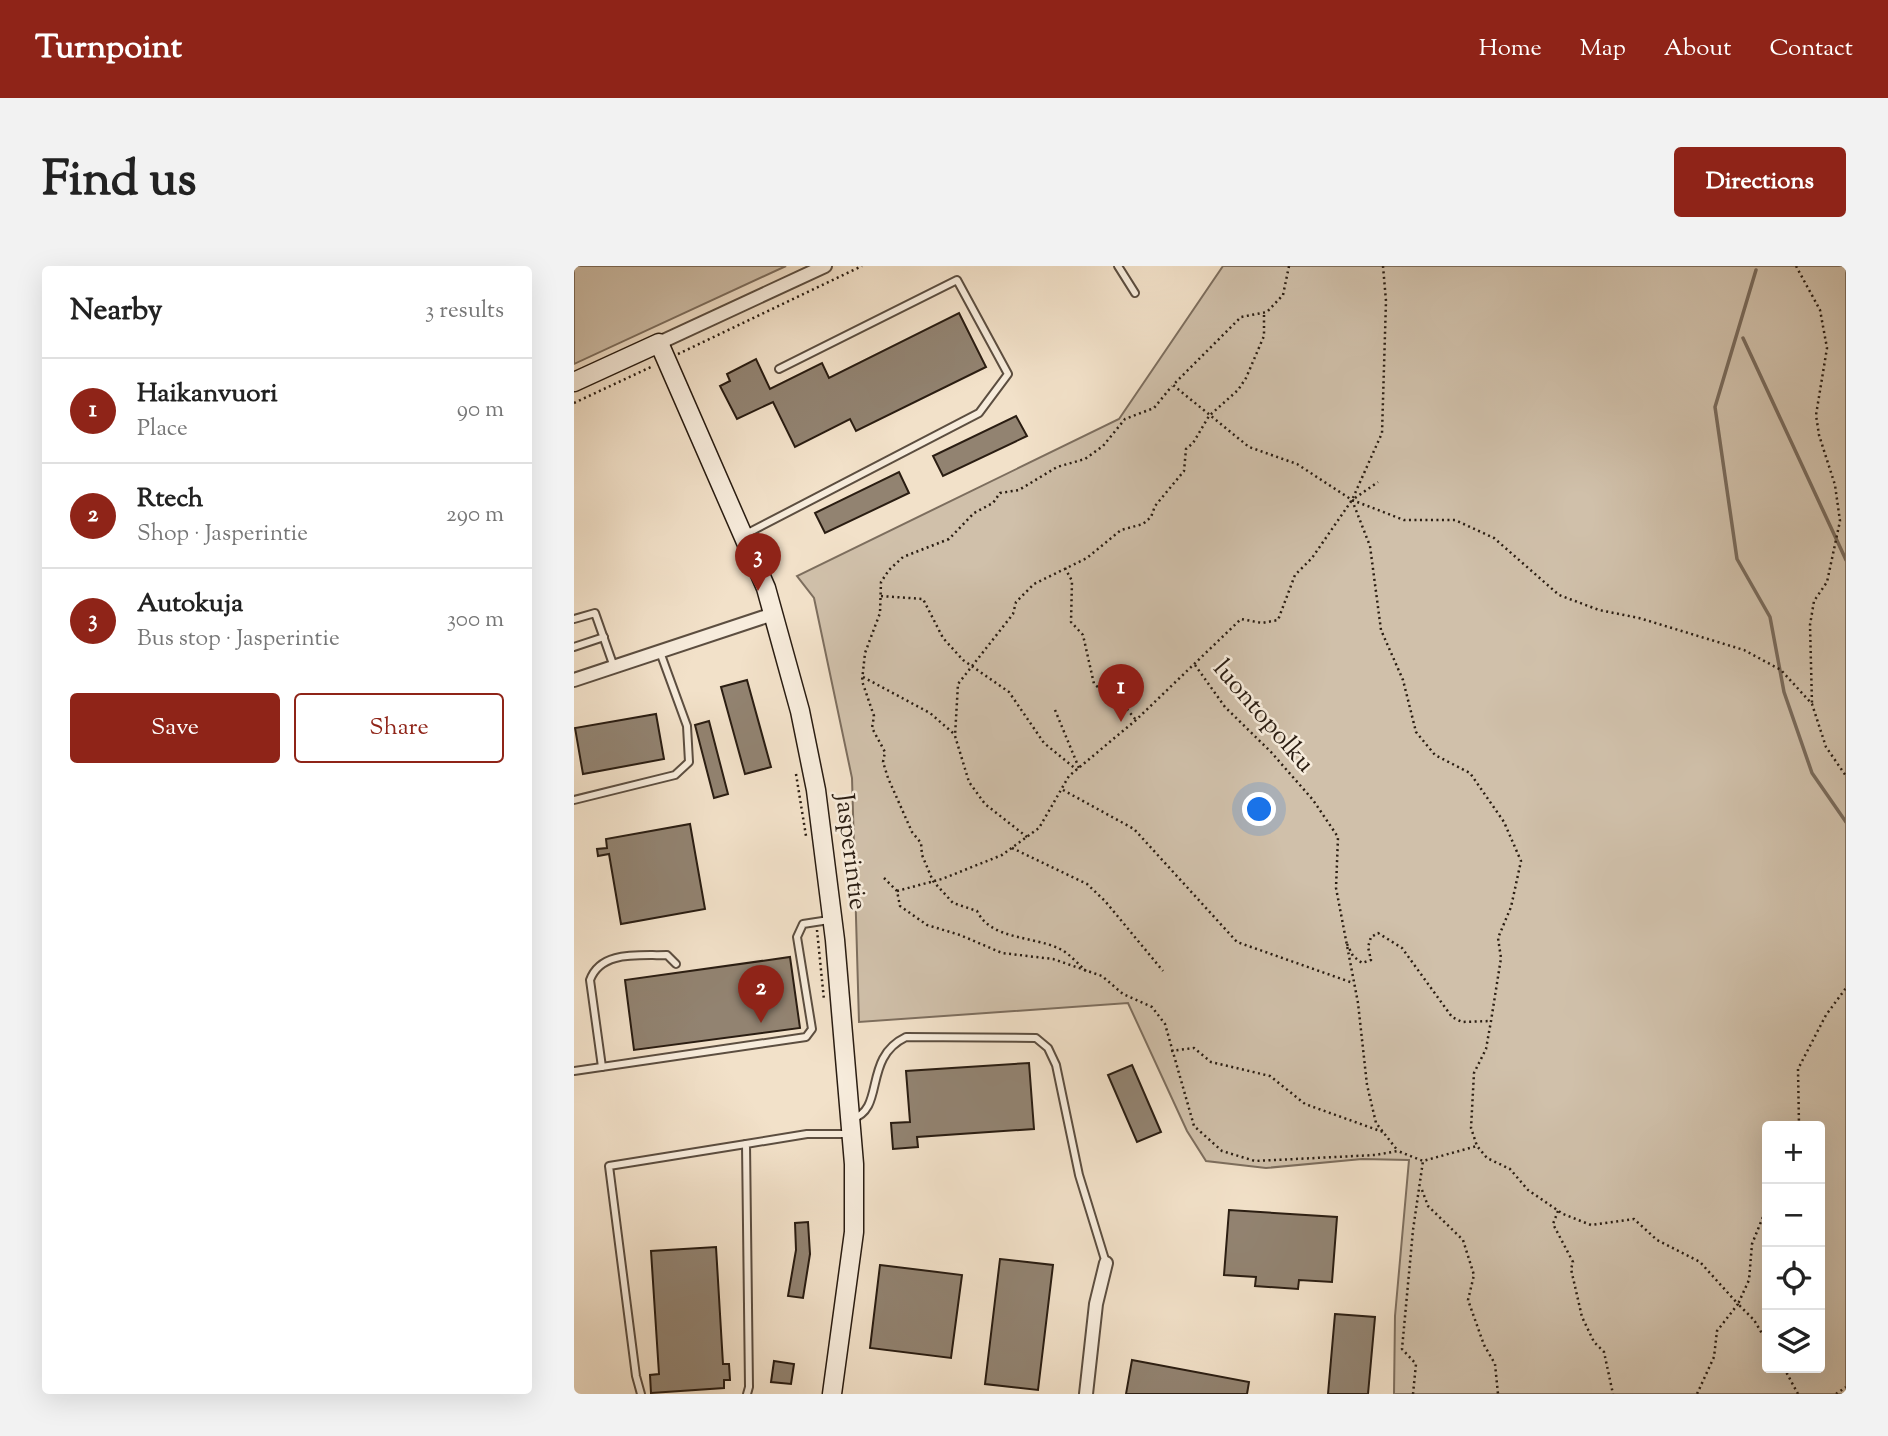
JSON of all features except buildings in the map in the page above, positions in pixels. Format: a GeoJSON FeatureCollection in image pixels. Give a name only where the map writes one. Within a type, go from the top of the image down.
{"type":"FeatureCollection","features":[{"type":"Feature","properties":{"kind":"main road"},"geometry":{"type":"LineString","coordinates":[[574,382],[663,351]]}},
{"type":"Feature","properties":{"kind":"main road","name":"Jasperintie"},"geometry":{"type":"LineString","coordinates":[[663,351],[745,536],[773,614],[800,711],[816,790],[825,921],[850,1127],[854,1231],[832,1394]]}},
{"type":"Feature","properties":{"kind":"street"},"geometry":{"type":"LineString","coordinates":[[663,351],[825,266]]}},
{"type":"Feature","properties":{"kind":"street"},"geometry":{"type":"LineString","coordinates":[[574,680],[773,614]]}},
{"type":"Feature","properties":{"kind":"street"},"geometry":{"type":"LineString","coordinates":[[1086,1394],[1096,1304],[1106,1263]]}},
{"type":"Feature","properties":{"kind":"lane"},"geometry":{"type":"LineString","coordinates":[[1118,266],[1135,293]]}},
{"type":"Feature","properties":{"kind":"lane"},"geometry":{"type":"LineString","coordinates":[[745,536],[979,413],[1008,374],[957,280],[779,369]]}},
{"type":"Feature","properties":{"kind":"lane"},"geometry":{"type":"LineString","coordinates":[[574,620],[595,613],[614,667]]}},
{"type":"Feature","properties":{"kind":"lane"},"geometry":{"type":"LineString","coordinates":[[574,647],[604,637]]}},
{"type":"Feature","properties":{"kind":"lane"},"geometry":{"type":"LineString","coordinates":[[574,800],[675,775],[689,762],[687,726],[660,652]]}},
{"type":"Feature","properties":{"kind":"lane"},"geometry":{"type":"LineString","coordinates":[[574,1071],[806,1037],[812,1029],[797,937],[799,927],[825,921]]}},
{"type":"Feature","properties":{"kind":"lane"},"geometry":{"type":"LineString","coordinates":[[602,1067],[590,980],[594,968],[606,960],[639,956],[667,955],[676,964]]}},
{"type":"Feature","properties":{"kind":"lane"},"geometry":{"type":"LineString","coordinates":[[641,1394],[636,1376],[609,1166],[850,1127],[870,1105],[881,1059],[888,1048],[906,1037],[1036,1038],[1048,1048],[1056,1065],[1079,1175],[1106,1263]]}},
{"type":"Feature","properties":{"kind":"lane"},"geometry":{"type":"LineString","coordinates":[[746,1144],[747,1394]]}},
{"type":"Feature","properties":{"kind":"path"},"geometry":{"type":"LineString","coordinates":[[574,403],[663,351],[862,266]]}},
{"type":"Feature","properties":{"kind":"path"},"geometry":{"type":"LineString","coordinates":[[1086,971],[1062,950],[993,929],[982,921],[977,911],[953,902],[933,881],[922,855],[921,843],[912,832],[888,778],[883,762],[885,752],[873,728],[874,716],[863,677],[865,653],[880,613],[881,582],[895,562],[949,539],[974,513],[993,503],[1000,493],[1019,490],[1057,467],[1085,459],[1103,446],[1125,419],[1154,408],[1173,385],[1241,317],[1264,313],[1283,295],[1289,266]]}},
{"type":"Feature","properties":{"kind":"path"},"geometry":{"type":"LineString","coordinates":[[1383,266],[1387,301],[1382,433],[1352,500],[1370,546],[1381,630],[1403,680],[1416,732],[1435,755],[1470,773],[1504,822],[1521,861],[1511,907],[1498,938],[1501,958],[1486,1049],[1474,1073],[1471,1128],[1477,1146],[1487,1158],[1510,1169],[1528,1190],[1558,1211],[1591,1225],[1634,1219],[1657,1240],[1700,1262],[1754,1320],[1762,1334]]}},
{"type":"Feature","properties":{"kind":"path"},"geometry":{"type":"LineString","coordinates":[[1796,266],[1821,310],[1827,348],[1816,415],[1819,435],[1835,485],[1840,521],[1827,582],[1814,601],[1810,625],[1812,704],[1826,747],[1846,776]]}},
{"type":"Feature","properties":{"kind":"path"},"geometry":{"type":"LineString","coordinates":[[955,736],[958,684],[970,665],[1013,614],[1016,602],[1034,584],[1087,558],[1121,530],[1143,524],[1151,517],[1154,506],[1184,471],[1186,450],[1209,416],[1238,390],[1246,378],[1264,336],[1264,313]]}},
{"type":"Feature","properties":{"kind":"path"},"geometry":{"type":"LineString","coordinates":[[1173,385],[1249,447],[1297,464],[1352,500],[1404,520],[1455,520],[1494,538],[1559,596],[1599,610],[1639,618],[1744,650],[1781,670],[1812,704]]}},
{"type":"Feature","properties":{"kind":"path"},"geometry":{"type":"LineString","coordinates":[[1352,500],[1378,482]]}},
{"type":"Feature","properties":{"kind":"path","name":"luontopolku"},"geometry":{"type":"LineString","coordinates":[[1352,500],[1312,558],[1295,575],[1278,620],[1262,622],[1241,619],[1195,665],[1225,707],[1271,752],[1313,800],[1338,837],[1336,888],[1367,1086],[1376,1123],[1398,1151]]}},
{"type":"Feature","properties":{"kind":"path"},"geometry":{"type":"LineString","coordinates":[[1065,567],[1072,581],[1071,622],[1083,635],[1094,684],[1136,720]]}},
{"type":"Feature","properties":{"kind":"path"},"geometry":{"type":"LineString","coordinates":[[880,596],[923,599],[943,638],[970,665],[1009,692],[1044,743],[1078,769]]}},
{"type":"Feature","properties":{"kind":"path"},"geometry":{"type":"LineString","coordinates":[[897,891],[933,881],[1002,855],[1039,828],[1062,789],[1078,769],[1195,665]]}},
{"type":"Feature","properties":{"kind":"path"},"geometry":{"type":"LineString","coordinates":[[863,677],[930,713],[950,728],[969,782],[985,804],[1027,837]]}},
{"type":"Feature","properties":{"kind":"path"},"geometry":{"type":"LineString","coordinates":[[1055,709],[1078,769]]}},
{"type":"Feature","properties":{"kind":"path"},"geometry":{"type":"LineString","coordinates":[[796,770],[806,836]]}},
{"type":"Feature","properties":{"kind":"path"},"geometry":{"type":"LineString","coordinates":[[1062,789],[1133,829],[1237,942],[1353,984]]}},
{"type":"Feature","properties":{"kind":"path"},"geometry":{"type":"LineString","coordinates":[[1012,848],[1087,884],[1105,901],[1163,971]]}},
{"type":"Feature","properties":{"kind":"path"},"geometry":{"type":"LineString","coordinates":[[884,878],[897,891],[900,906],[927,925],[960,935],[1002,953],[1053,959],[1102,976],[1124,994],[1152,1007],[1165,1024],[1194,1126],[1222,1151],[1255,1161],[1374,1155],[1398,1151],[1423,1161],[1477,1146]]}},
{"type":"Feature","properties":{"kind":"path"},"geometry":{"type":"LineString","coordinates":[[824,1001],[825,921]]}},
{"type":"Feature","properties":{"kind":"path"},"geometry":{"type":"LineString","coordinates":[[1345,941],[1353,956],[1362,962],[1371,960],[1368,947],[1371,937],[1378,933],[1387,936],[1402,948],[1452,1017],[1462,1022],[1491,1021]]}},
{"type":"Feature","properties":{"kind":"path"},"geometry":{"type":"LineString","coordinates":[[1799,1121],[1798,1069],[1826,1015],[1846,988]]}},
{"type":"Feature","properties":{"kind":"path"},"geometry":{"type":"LineString","coordinates":[[1171,1051],[1194,1048],[1211,1062],[1269,1076],[1305,1104],[1384,1132]]}},
{"type":"Feature","properties":{"kind":"path"},"geometry":{"type":"LineString","coordinates":[[1413,1394],[1416,1364],[1402,1349],[1412,1230],[1421,1189],[1423,1161]]}},
{"type":"Feature","properties":{"kind":"path"},"geometry":{"type":"LineString","coordinates":[[1421,1189],[1428,1206],[1463,1240],[1474,1275],[1468,1300],[1483,1345],[1494,1364],[1498,1394]]}},
{"type":"Feature","properties":{"kind":"path"},"geometry":{"type":"LineString","coordinates":[[1558,1211],[1553,1224],[1573,1262],[1571,1269],[1582,1317],[1594,1342],[1604,1352],[1613,1394]]}},
{"type":"Feature","properties":{"kind":"path"},"geometry":{"type":"LineString","coordinates":[[1697,1394],[1714,1357],[1717,1331],[1738,1304],[1749,1280],[1752,1244],[1762,1219]]}},
{"type":"Feature","properties":{"kind":"path"},"geometry":{"type":"LineString","coordinates":[[1787,1373],[1798,1394]]}},
{"type":"Feature","properties":{"kind":"path"},"geometry":{"type":"LineString","coordinates":[[1836,1394],[1846,1387]]}},
{"type":"Feature","properties":{"kind":"shaded area"},"geometry":{"type":"Polygon","coordinates":[[[574,266],[786,266],[574,364],[574,266]]]}},
{"type":"Feature","properties":{"kind":"shaded area"},"geometry":{"type":"Polygon","coordinates":[[[1223,266],[1846,266],[1846,1394],[1394,1394],[1395,1316],[1409,1160],[1362,1159],[1266,1168],[1206,1161],[1187,1131],[1128,1003],[859,1022],[852,778],[814,598],[797,576],[1119,419],[1223,266]]]}},
{"type":"Feature","properties":{"kind":"waterway"},"geometry":{"type":"LineString","coordinates":[[1756,270],[1715,407],[1737,559],[1770,617],[1784,692],[1812,773],[1846,822]]}},
{"type":"Feature","properties":{"kind":"waterway"},"geometry":{"type":"LineString","coordinates":[[1743,338],[1846,560]]}},
{"type":"Feature","properties":{"kind":"place","name":"Autokuja"},"geometry":{"type":"Point","coordinates":[758,591]}},
{"type":"Feature","properties":{"kind":"place","name":"Haikanvuori"},"geometry":{"type":"Point","coordinates":[1121,722]}},
{"type":"Feature","properties":{"kind":"place","name":"Rtech"},"geometry":{"type":"Point","coordinates":[761,1023]}}]}
